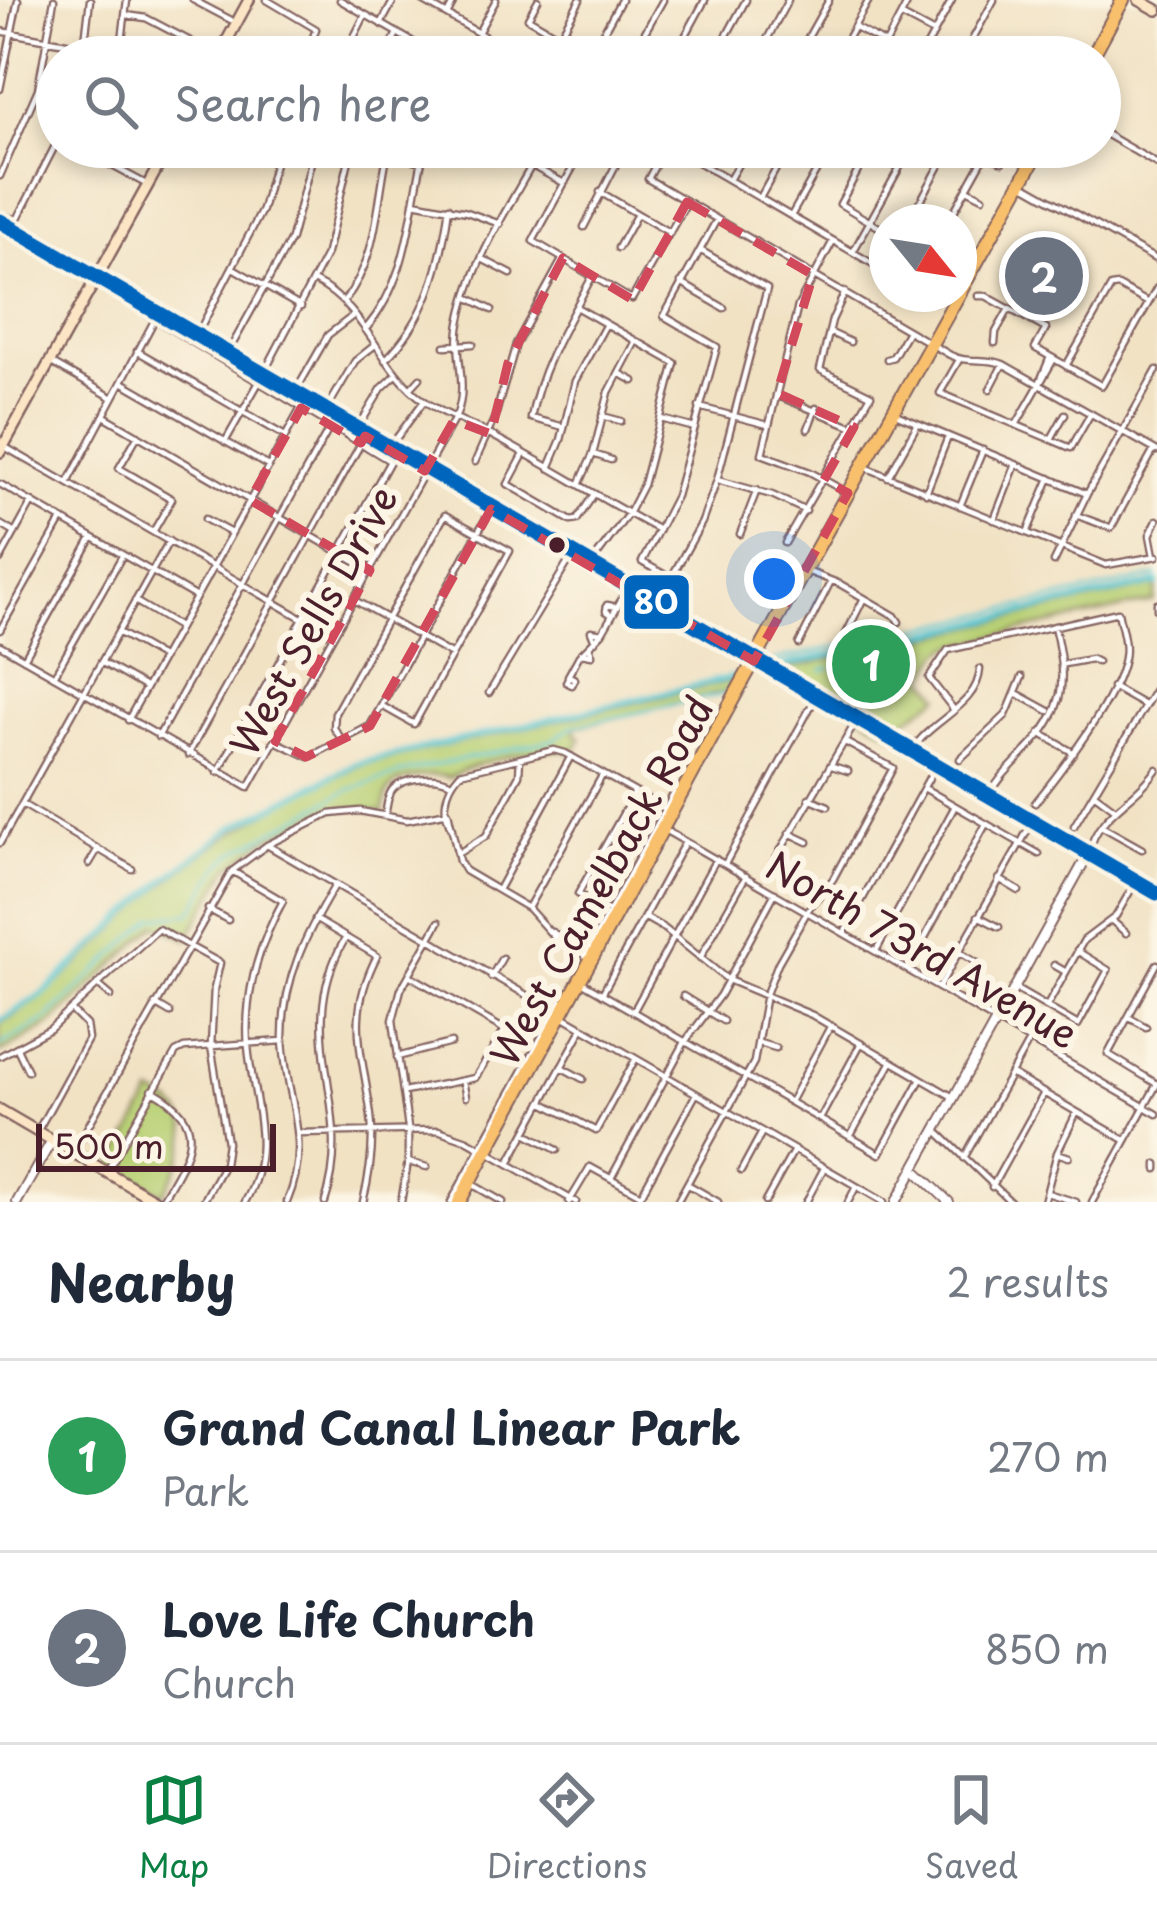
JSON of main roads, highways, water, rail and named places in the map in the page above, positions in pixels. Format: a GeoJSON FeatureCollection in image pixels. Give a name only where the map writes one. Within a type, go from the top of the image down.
{"type":"FeatureCollection","features":[{"type":"Feature","properties":{"kind":"main road"},"geometry":{"type":"LineString","coordinates":[[227,36],[249,0]]}},
{"type":"Feature","properties":{"kind":"main road"},"geometry":{"type":"LineString","coordinates":[[1104,36],[1124,0]]}},
{"type":"Feature","properties":{"kind":"main road"},"geometry":{"type":"LineString","coordinates":[[1139,0],[1157,10]]}},
{"type":"Feature","properties":{"kind":"main road"},"geometry":{"type":"LineString","coordinates":[[1,447],[154,168]]}},
{"type":"Feature","properties":{"kind":"main road","name":"West Camelback Road"},"geometry":{"type":"LineString","coordinates":[[977,254],[1029,168]]}},
{"type":"Feature","properties":{"kind":"main road"},"geometry":{"type":"LineString","coordinates":[[0,218],[156,315],[198,332],[303,405],[1157,893]]}},
{"type":"Feature","properties":{"kind":"main road","name":"West Camelback Road"},"geometry":{"type":"LineString","coordinates":[[455,1202],[470,1183],[484,1149],[580,981],[588,956],[663,829],[946,312]]}},
{"type":"Feature","properties":{"kind":"main road"},"geometry":{"type":"LineString","coordinates":[[0,1110],[160,1200]]}},
{"type":"Feature","properties":{"kind":"waterway"},"geometry":{"type":"LineString","coordinates":[[773,661],[1157,576]]}},
{"type":"Feature","properties":{"kind":"waterway"},"geometry":{"type":"LineString","coordinates":[[777,667],[1157,583]]}},
{"type":"Feature","properties":{"kind":"waterway"},"geometry":{"type":"LineString","coordinates":[[822,670],[830,668]]}},
{"type":"Feature","properties":{"kind":"waterway"},"geometry":{"type":"LineString","coordinates":[[0,1021],[44,993],[166,879],[232,828],[356,764],[739,676]]}},
{"type":"Feature","properties":{"kind":"waterway"},"geometry":{"type":"LineString","coordinates":[[0,1045],[44,1021],[153,918],[191,913],[218,868],[233,853],[349,790],[404,772],[553,740],[571,727],[724,694]]}},
{"type":"Feature","properties":{"kind":"place","name":"Love Life Church"},"geometry":{"type":"Point","coordinates":[1044,276]}},
{"type":"Feature","properties":{"kind":"place","name":"Grand Canal Linear Park"},"geometry":{"type":"Point","coordinates":[871,664]}}]}
